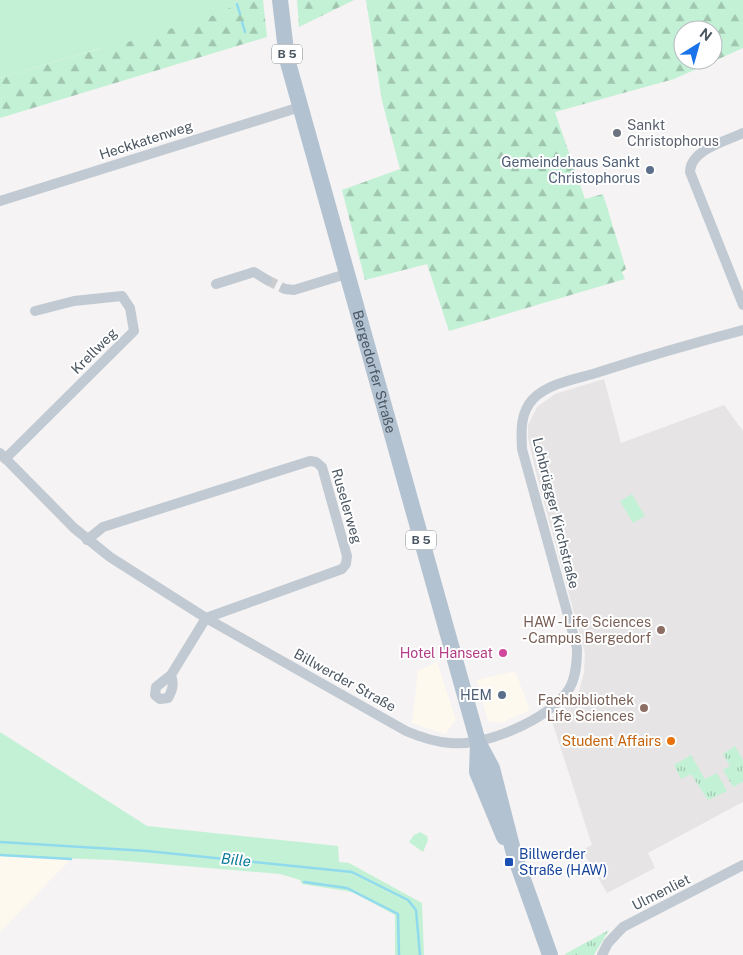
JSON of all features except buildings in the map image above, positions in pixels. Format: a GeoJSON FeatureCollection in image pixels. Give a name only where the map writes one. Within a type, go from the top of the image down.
{"type":"FeatureCollection","features":[{"type":"Feature","properties":{"kind":"main road","name":"Bergedorfer Straße"},"geometry":{"type":"LineString","coordinates":[[280,0],[287,59],[478,742],[492,768],[514,854],[550,955]]}},
{"type":"Feature","properties":{"kind":"street","name":"Heckkatenweg"},"geometry":{"type":"LineString","coordinates":[[0,201],[300,107]]}},
{"type":"Feature","properties":{"kind":"street"},"geometry":{"type":"LineString","coordinates":[[743,133],[695,158],[690,168],[692,179],[743,305]]}},
{"type":"Feature","properties":{"kind":"street"},"geometry":{"type":"LineString","coordinates":[[216,284],[254,272],[267,280]]}},
{"type":"Feature","properties":{"kind":"street"},"geometry":{"type":"LineString","coordinates":[[285,289],[294,290],[346,274]]}},
{"type":"Feature","properties":{"kind":"street","name":"Krellweg"},"geometry":{"type":"LineString","coordinates":[[3,456],[134,330],[130,308],[122,296],[74,300],[34,311]]}},
{"type":"Feature","properties":{"kind":"street","name":"Lohbrügger Kirchstraße"},"geometry":{"type":"LineString","coordinates":[[478,742],[504,734],[548,709],[568,692],[576,668],[575,641],[522,449],[521,426],[524,412],[534,398],[553,386],[674,348],[743,330]]}},
{"type":"Feature","properties":{"kind":"street","name":"Billwerder Straße"},"geometry":{"type":"LineString","coordinates":[[3,456],[38,494],[87,540],[110,557],[206,618],[406,731],[448,743],[478,742]]}},
{"type":"Feature","properties":{"kind":"street","name":"Ruselerweg"},"geometry":{"type":"LineString","coordinates":[[87,540],[103,527],[310,461],[318,463],[324,471],[347,556],[346,564],[342,569],[206,618]]}},
{"type":"Feature","properties":{"kind":"street"},"geometry":{"type":"LineString","coordinates":[[171,675],[206,618]]}},
{"type":"Feature","properties":{"kind":"street","name":"Ulmenliet"},"geometry":{"type":"LineString","coordinates":[[602,955],[612,937],[623,927],[743,865]]}},
{"type":"Feature","properties":{"kind":"shaded area","name":"HAW - Life Sciences - Campus Bergedorf"},"geometry":{"type":"Polygon","coordinates":[[[604,379],[621,443],[724,405],[743,431],[743,802],[648,853],[655,868],[607,893],[582,850],[592,845],[551,718],[579,691],[584,673],[585,653],[528,438],[528,425],[537,407],[555,394],[604,379]]]}},
{"type":"Feature","properties":{"kind":"shaded area"},"geometry":{"type":"Polygon","coordinates":[[[437,662],[456,720],[445,734],[412,723],[418,671],[437,662]]]}},
{"type":"Feature","properties":{"kind":"shaded area","name":"HEM"},"geometry":{"type":"Polygon","coordinates":[[[515,671],[530,710],[501,723],[488,721],[477,680],[515,671]]]}},
{"type":"Feature","properties":{"kind":"shaded area"},"geometry":{"type":"Polygon","coordinates":[[[0,856],[70,860],[0,932],[0,856]]]}},
{"type":"Feature","properties":{"kind":"green space"},"geometry":{"type":"Polygon","coordinates":[[[0,0],[238,0],[224,12],[102,50],[101,48],[0,78],[0,0]]]}},
{"type":"Feature","properties":{"kind":"green space"},"geometry":{"type":"Polygon","coordinates":[[[238,0],[263,0],[267,37],[0,118],[0,78],[224,12],[238,0]]]}},
{"type":"Feature","properties":{"kind":"green space"},"geometry":{"type":"Polygon","coordinates":[[[297,0],[354,0],[299,27],[297,0]]]}},
{"type":"Feature","properties":{"kind":"green space"},"geometry":{"type":"Polygon","coordinates":[[[366,0],[743,0],[743,48],[723,57],[723,20],[673,20],[673,70],[694,70],[674,79],[555,112],[585,199],[603,194],[626,269],[622,272],[625,279],[449,331],[427,264],[365,280],[342,190],[400,169],[382,101],[366,0]]]}},
{"type":"Feature","properties":{"kind":"green space"},"geometry":{"type":"Polygon","coordinates":[[[632,494],[645,516],[633,523],[620,501],[632,494]]]}},
{"type":"Feature","properties":{"kind":"green space"},"geometry":{"type":"Polygon","coordinates":[[[0,732],[147,826],[338,846],[339,862],[349,863],[422,903],[424,955],[395,955],[395,915],[352,892],[302,884],[300,880],[280,874],[113,860],[0,856],[0,732]]]}},
{"type":"Feature","properties":{"kind":"green space"},"geometry":{"type":"Polygon","coordinates":[[[735,746],[743,760],[743,782],[733,787],[723,770],[730,766],[723,754],[735,746]]]}},
{"type":"Feature","properties":{"kind":"green space"},"geometry":{"type":"Polygon","coordinates":[[[691,755],[705,779],[717,773],[727,791],[708,800],[691,774],[681,779],[674,765],[691,755]]]}},
{"type":"Feature","properties":{"kind":"green space"},"geometry":{"type":"Polygon","coordinates":[[[420,832],[427,836],[428,840],[423,852],[409,842],[414,835],[420,832]]]}},
{"type":"Feature","properties":{"kind":"green space"},"geometry":{"type":"Polygon","coordinates":[[[609,930],[594,955],[565,954],[609,930]]]}},
{"type":"Feature","properties":{"kind":"waterway"},"geometry":{"type":"LineString","coordinates":[[237,4],[240,14]]}},
{"type":"Feature","properties":{"kind":"waterway"},"geometry":{"type":"LineString","coordinates":[[242,22],[245,32]]}},
{"type":"Feature","properties":{"kind":"waterway","name":"Bille"},"geometry":{"type":"LineString","coordinates":[[0,842],[147,851],[352,872],[408,900],[416,910],[420,955]]}},
{"type":"Feature","properties":{"kind":"waterway"},"geometry":{"type":"LineString","coordinates":[[0,855],[71,859]]}},
{"type":"Feature","properties":{"kind":"waterway"},"geometry":{"type":"LineString","coordinates":[[304,882],[347,888],[398,914],[399,955]]}},
{"type":"Feature","properties":{"kind":"tunnel"},"geometry":{"type":"LineString","coordinates":[[267,280],[285,289]]}},
{"type":"Feature","properties":{"kind":"place","name":"Sankt Christophorus"},"geometry":{"type":"Point","coordinates":[617,133]}},
{"type":"Feature","properties":{"kind":"place","name":"Gemeindehaus Sankt Christophorus"},"geometry":{"type":"Point","coordinates":[650,170]}},
{"type":"Feature","properties":{"kind":"place","name":"HAW - Life Sciences - Campus Bergedorf"},"geometry":{"type":"Point","coordinates":[661,630]}},
{"type":"Feature","properties":{"kind":"place","name":"Hotel Hanseat"},"geometry":{"type":"Point","coordinates":[503,653]}},
{"type":"Feature","properties":{"kind":"place","name":"HEM"},"geometry":{"type":"Point","coordinates":[502,695]}},
{"type":"Feature","properties":{"kind":"place","name":"Fachbibliothek Life Sciences"},"geometry":{"type":"Point","coordinates":[644,708]}},
{"type":"Feature","properties":{"kind":"place","name":"Student Affairs"},"geometry":{"type":"Point","coordinates":[671,741]}},
{"type":"Feature","properties":{"kind":"place","name":"Billwerder Straße (HAW)"},"geometry":{"type":"Point","coordinates":[509,862]}}]}
